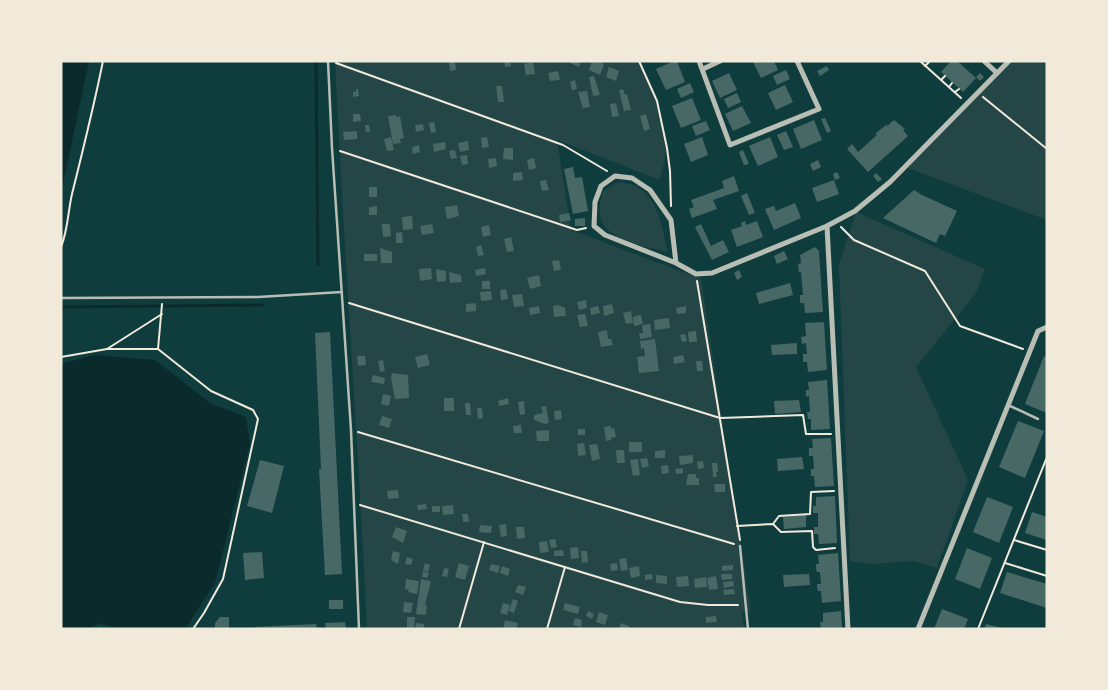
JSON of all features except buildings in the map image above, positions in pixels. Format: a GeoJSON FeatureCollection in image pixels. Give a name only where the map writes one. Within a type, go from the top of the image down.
{"type":"FeatureCollection","features":[{"type":"Feature","properties":{"kind":"street"},"geometry":{"type":"LineString","coordinates":[[699,61],[730,145],[819,109],[797,61]]}},
{"type":"Feature","properties":{"kind":"street"},"geometry":{"type":"LineString","coordinates":[[703,69],[720,61]]}},
{"type":"Feature","properties":{"kind":"street"},"geometry":{"type":"LineString","coordinates":[[984,61],[997,73]]}},
{"type":"Feature","properties":{"kind":"street"},"geometry":{"type":"LineString","coordinates":[[676,263],[672,220],[650,190],[632,178],[615,176],[601,186],[595,202],[594,226],[605,235],[676,263],[696,274],[712,273],[827,226],[855,211],[890,182],[1009,61]]}},
{"type":"Feature","properties":{"kind":"street"},"geometry":{"type":"LineString","coordinates":[[827,226],[848,629]]}},
{"type":"Feature","properties":{"kind":"street"},"geometry":{"type":"LineString","coordinates":[[918,629],[1038,331],[1047,327]]}},
{"type":"Feature","properties":{"kind":"lane"},"geometry":{"type":"LineString","coordinates":[[330,61],[332,148],[351,430],[359,629]]}},
{"type":"Feature","properties":{"kind":"lane"},"geometry":{"type":"LineString","coordinates":[[61,298],[258,297],[342,292]]}},
{"type":"Feature","properties":{"kind":"lane"},"geometry":{"type":"LineString","coordinates":[[1008,405],[1038,419]]}},
{"type":"Feature","properties":{"kind":"lane"},"geometry":{"type":"LineString","coordinates":[[740,546],[748,629]]}},
{"type":"Feature","properties":{"kind":"path"},"geometry":{"type":"LineString","coordinates":[[61,247],[65,238],[68,210],[89,128],[103,61]]}},
{"type":"Feature","properties":{"kind":"path"},"geometry":{"type":"LineString","coordinates":[[330,61],[563,145],[615,176]]}},
{"type":"Feature","properties":{"kind":"path"},"geometry":{"type":"LineString","coordinates":[[639,61],[657,101],[667,148],[672,220]]}},
{"type":"Feature","properties":{"kind":"path"},"geometry":{"type":"LineString","coordinates":[[920,61],[967,103]]}},
{"type":"Feature","properties":{"kind":"path"},"geometry":{"type":"LineString","coordinates":[[925,66],[929,62]]}},
{"type":"Feature","properties":{"kind":"path"},"geometry":{"type":"LineString","coordinates":[[941,80],[945,76]]}},
{"type":"Feature","properties":{"kind":"path"},"geometry":{"type":"LineString","coordinates":[[949,87],[952,83]]}},
{"type":"Feature","properties":{"kind":"path"},"geometry":{"type":"LineString","coordinates":[[955,92],[959,89]]}},
{"type":"Feature","properties":{"kind":"path"},"geometry":{"type":"LineString","coordinates":[[977,93],[1047,149]]}},
{"type":"Feature","properties":{"kind":"path"},"geometry":{"type":"LineString","coordinates":[[332,148],[577,230],[594,226]]}},
{"type":"Feature","properties":{"kind":"path"},"geometry":{"type":"LineString","coordinates":[[835,222],[854,240],[925,271],[960,326],[1030,352]]}},
{"type":"Feature","properties":{"kind":"path"},"geometry":{"type":"LineString","coordinates":[[351,430],[740,546],[696,274]]}},
{"type":"Feature","properties":{"kind":"path"},"geometry":{"type":"LineString","coordinates":[[158,349],[163,298]]}},
{"type":"Feature","properties":{"kind":"path"},"geometry":{"type":"LineString","coordinates":[[343,301],[720,418],[803,415],[806,434],[838,434]]}},
{"type":"Feature","properties":{"kind":"path"},"geometry":{"type":"LineString","coordinates":[[107,349],[162,314]]}},
{"type":"Feature","properties":{"kind":"path"},"geometry":{"type":"LineString","coordinates":[[61,357],[107,349],[158,349],[211,391],[252,410],[258,419],[223,579],[193,629]]}},
{"type":"Feature","properties":{"kind":"path"},"geometry":{"type":"LineString","coordinates":[[978,629],[1047,457]]}},
{"type":"Feature","properties":{"kind":"path"},"geometry":{"type":"LineString","coordinates":[[774,524],[778,516],[810,514],[811,492],[841,490]]}},
{"type":"Feature","properties":{"kind":"path"},"geometry":{"type":"LineString","coordinates":[[361,505],[680,602],[708,606],[746,605]]}},
{"type":"Feature","properties":{"kind":"path"},"geometry":{"type":"LineString","coordinates":[[737,526],[774,524]]}},
{"type":"Feature","properties":{"kind":"path"},"geometry":{"type":"LineString","coordinates":[[774,524],[781,532],[812,531],[813,547],[816,550],[844,547]]}},
{"type":"Feature","properties":{"kind":"path"},"geometry":{"type":"LineString","coordinates":[[1014,540],[1047,550]]}},
{"type":"Feature","properties":{"kind":"path"},"geometry":{"type":"LineString","coordinates":[[459,629],[484,542]]}},
{"type":"Feature","properties":{"kind":"path"},"geometry":{"type":"LineString","coordinates":[[1005,563],[1047,576]]}},
{"type":"Feature","properties":{"kind":"path"},"geometry":{"type":"LineString","coordinates":[[547,629],[565,567]]}},
{"type":"Feature","properties":{"kind":"shaded area"},"geometry":{"type":"Polygon","coordinates":[[[62,61],[89,61],[61,193],[61,66],[62,61]]]}},
{"type":"Feature","properties":{"kind":"shaded area"},"geometry":{"type":"Polygon","coordinates":[[[335,61],[639,61],[657,101],[667,148],[660,180],[557,140],[571,230],[701,279],[751,613],[742,611],[744,629],[367,629],[335,61]]]}},
{"type":"Feature","properties":{"kind":"shaded area"},"geometry":{"type":"Polygon","coordinates":[[[1010,61],[1047,61],[1047,220],[908,168],[977,93],[1010,61]]]}},
{"type":"Feature","properties":{"kind":"shaded area"},"geometry":{"type":"Polygon","coordinates":[[[617,182],[630,184],[641,189],[649,197],[659,216],[668,252],[631,242],[606,228],[600,215],[602,195],[603,191],[617,182]]]}},
{"type":"Feature","properties":{"kind":"shaded area"},"geometry":{"type":"Polygon","coordinates":[[[856,212],[985,269],[976,293],[916,367],[968,480],[937,568],[913,561],[871,564],[850,561],[839,265],[856,212]]]}},
{"type":"Feature","properties":{"kind":"shaded area"},"geometry":{"type":"Polygon","coordinates":[[[94,355],[155,360],[210,403],[246,417],[250,444],[215,583],[185,629],[117,629],[100,623],[87,629],[61,629],[61,364],[94,355]]]}},
{"type":"Feature","properties":{"kind":"waterway"},"geometry":{"type":"LineString","coordinates":[[316,61],[318,265]]}},
{"type":"Feature","properties":{"kind":"waterway"},"geometry":{"type":"LineString","coordinates":[[165,306],[262,305]]}},
{"type":"Feature","properties":{"kind":"waterway"},"geometry":{"type":"LineString","coordinates":[[61,307],[159,306]]}}]}
